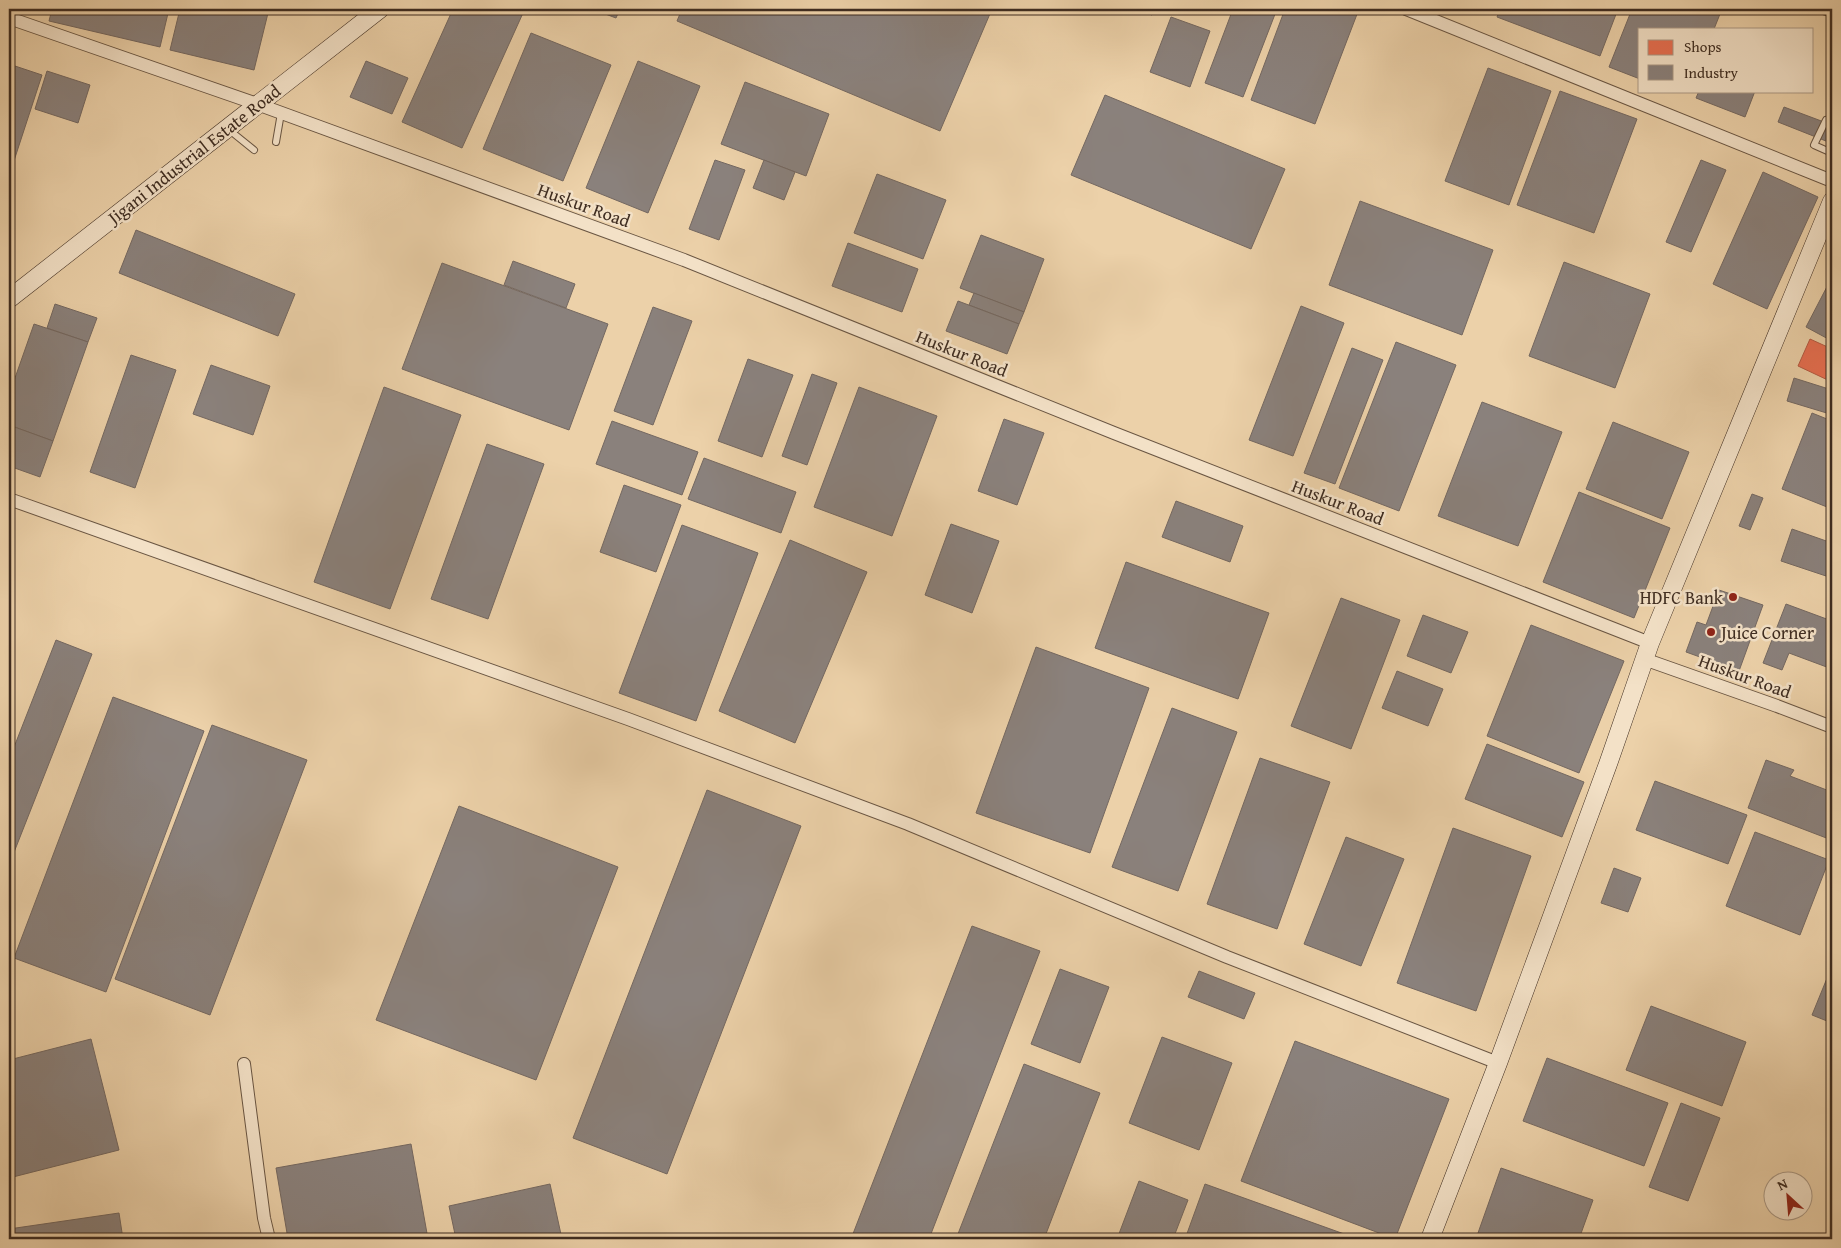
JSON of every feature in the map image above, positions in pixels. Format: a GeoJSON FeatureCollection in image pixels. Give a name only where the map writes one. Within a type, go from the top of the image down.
{"type":"FeatureCollection","features":[{"type":"Feature","properties":{"kind":"street","name":"Jigani Industrial Estate Road"},"geometry":{"type":"LineString","coordinates":[[9,299],[380,9]]}},
{"type":"Feature","properties":{"kind":"street"},"geometry":{"type":"LineString","coordinates":[[1406,9],[1832,180]]}},
{"type":"Feature","properties":{"kind":"street","name":"Huskur Road"},"geometry":{"type":"LineString","coordinates":[[11,15],[684,260],[1114,433],[1832,728]]}},
{"type":"Feature","properties":{"kind":"street"},"geometry":{"type":"LineString","coordinates":[[1430,1239],[1498,1063],[1647,651],[1827,231],[1832,200]]}},
{"type":"Feature","properties":{"kind":"street"},"geometry":{"type":"LineString","coordinates":[[9,499],[628,719],[908,824],[1227,957],[1498,1063]]}},
{"type":"Feature","properties":{"kind":"street"},"geometry":{"type":"LineString","coordinates":[[244,1064],[264,1218],[269,1239]]}},
{"type":"Feature","properties":{"kind":"lane"},"geometry":{"type":"LineString","coordinates":[[1818,9],[1832,14]]}},
{"type":"Feature","properties":{"kind":"lane"},"geometry":{"type":"LineString","coordinates":[[276,142],[281,113]]}},
{"type":"Feature","properties":{"kind":"lane"},"geometry":{"type":"LineString","coordinates":[[1832,123],[1826,120],[1814,145],[1832,154]]}},
{"type":"Feature","properties":{"kind":"lane"},"geometry":{"type":"LineString","coordinates":[[227,128],[254,150]]}},
{"type":"Feature","properties":{"kind":"building: Shops"},"geometry":{"type":"Polygon","coordinates":[[[1810,339],[1832,349],[1832,382],[1798,366],[1810,339]]]}},
{"type":"Feature","properties":{"kind":"building: Industry"},"geometry":{"type":"Polygon","coordinates":[[[52,9],[169,9],[160,47],[49,21],[52,9]]]}},
{"type":"Feature","properties":{"kind":"building: Industry"},"geometry":{"type":"Polygon","coordinates":[[[180,9],[269,9],[254,70],[170,50],[180,9]]]}},
{"type":"Feature","properties":{"kind":"building: Industry"},"geometry":{"type":"Polygon","coordinates":[[[453,9],[514,9],[523,13],[462,148],[402,122],[453,9]]]}},
{"type":"Feature","properties":{"kind":"building: Industry"},"geometry":{"type":"Polygon","coordinates":[[[592,9],[620,9],[616,18],[592,9]]]}},
{"type":"Feature","properties":{"kind":"building: Industry"},"geometry":{"type":"Polygon","coordinates":[[[682,9],[992,9],[940,131],[677,21],[682,9]]]}},
{"type":"Feature","properties":{"kind":"building: Industry"},"geometry":{"type":"Polygon","coordinates":[[[1134,9],[1154,9],[1152,15],[1134,9]]]}},
{"type":"Feature","properties":{"kind":"building: Industry"},"geometry":{"type":"Polygon","coordinates":[[[1233,9],[1277,9],[1243,97],[1205,83],[1233,9]]]}},
{"type":"Feature","properties":{"kind":"building: Industry"},"geometry":{"type":"Polygon","coordinates":[[[1285,9],[1359,9],[1315,124],[1251,100],[1285,9]]]}},
{"type":"Feature","properties":{"kind":"building: Industry"},"geometry":{"type":"Polygon","coordinates":[[[1500,9],[1618,9],[1600,56],[1497,17],[1500,9]]]}},
{"type":"Feature","properties":{"kind":"building: Industry"},"geometry":{"type":"Polygon","coordinates":[[[1632,9],[1722,9],[1714,28],[1638,28],[1638,78],[1609,67],[1632,9]]]}},
{"type":"Feature","properties":{"kind":"building: Industry"},"geometry":{"type":"Polygon","coordinates":[[[1171,17],[1210,31],[1190,87],[1150,72],[1171,17]]]}},
{"type":"Feature","properties":{"kind":"building: Industry"},"geometry":{"type":"Polygon","coordinates":[[[531,33],[611,65],[563,181],[483,149],[531,33]]]}},
{"type":"Feature","properties":{"kind":"building: Industry"},"geometry":{"type":"Polygon","coordinates":[[[366,61],[408,78],[392,114],[350,97],[366,61]]]}},
{"type":"Feature","properties":{"kind":"building: Industry"},"geometry":{"type":"Polygon","coordinates":[[[638,61],[700,86],[648,213],[586,188],[638,61]]]}},
{"type":"Feature","properties":{"kind":"building: Industry"},"geometry":{"type":"Polygon","coordinates":[[[9,64],[42,75],[9,176],[9,64]]]}},
{"type":"Feature","properties":{"kind":"building: Industry"},"geometry":{"type":"Polygon","coordinates":[[[1488,68],[1551,91],[1509,205],[1445,181],[1488,68]]]}},
{"type":"Feature","properties":{"kind":"building: Industry"},"geometry":{"type":"Polygon","coordinates":[[[47,71],[90,85],[78,123],[35,109],[47,71]]]}},
{"type":"Feature","properties":{"kind":"building: Industry"},"geometry":{"type":"Polygon","coordinates":[[[745,82],[829,114],[806,176],[721,144],[745,82]]]}},
{"type":"Feature","properties":{"kind":"building: Industry"},"geometry":{"type":"Polygon","coordinates":[[[1560,91],[1637,119],[1594,233],[1517,205],[1560,91]]]}},
{"type":"Feature","properties":{"kind":"building: Industry"},"geometry":{"type":"Polygon","coordinates":[[[1699,92],[1755,92],[1745,117],[1696,98],[1699,92]]]}},
{"type":"Feature","properties":{"kind":"building: Industry"},"geometry":{"type":"Polygon","coordinates":[[[1105,95],[1285,169],[1251,249],[1071,175],[1105,95]]]}},
{"type":"Feature","properties":{"kind":"building: Industry"},"geometry":{"type":"Polygon","coordinates":[[[1784,107],[1832,125],[1831,143],[1778,122],[1784,107]]]}},
{"type":"Feature","properties":{"kind":"building: Industry"},"geometry":{"type":"Polygon","coordinates":[[[715,160],[745,170],[719,240],[689,229],[715,160]]]}},
{"type":"Feature","properties":{"kind":"building: Industry"},"geometry":{"type":"Polygon","coordinates":[[[764,160],[795,172],[784,200],[753,188],[764,160]]]}},
{"type":"Feature","properties":{"kind":"building: Industry"},"geometry":{"type":"Polygon","coordinates":[[[1701,160],[1726,170],[1691,252],[1666,242],[1701,160]]]}},
{"type":"Feature","properties":{"kind":"building: Industry"},"geometry":{"type":"Polygon","coordinates":[[[1763,172],[1818,197],[1767,309],[1713,284],[1763,172]]]}},
{"type":"Feature","properties":{"kind":"building: Industry"},"geometry":{"type":"Polygon","coordinates":[[[877,174],[946,200],[923,259],[854,233],[877,174]]]}},
{"type":"Feature","properties":{"kind":"building: Industry"},"geometry":{"type":"Polygon","coordinates":[[[1360,201],[1493,250],[1462,335],[1329,285],[1360,201]]]}},
{"type":"Feature","properties":{"kind":"building: Industry"},"geometry":{"type":"Polygon","coordinates":[[[136,230],[295,294],[278,336],[119,273],[136,230]]]}},
{"type":"Feature","properties":{"kind":"building: Industry"},"geometry":{"type":"Polygon","coordinates":[[[981,235],[1044,259],[1024,312],[960,288],[981,235]]]}},
{"type":"Feature","properties":{"kind":"building: Industry"},"geometry":{"type":"Polygon","coordinates":[[[848,243],[918,269],[902,312],[832,286],[848,243]]]}},
{"type":"Feature","properties":{"kind":"building: Industry"},"geometry":{"type":"Polygon","coordinates":[[[513,261],[575,284],[566,308],[504,285],[513,261]]]}},
{"type":"Feature","properties":{"kind":"building: Industry"},"geometry":{"type":"Polygon","coordinates":[[[1564,262],[1650,294],[1615,388],[1529,356],[1564,262]]]}},
{"type":"Feature","properties":{"kind":"building: Industry"},"geometry":{"type":"Polygon","coordinates":[[[442,263],[608,324],[569,430],[402,369],[442,263]]]}},
{"type":"Feature","properties":{"kind":"building: Industry"},"geometry":{"type":"Polygon","coordinates":[[[1832,277],[1832,341],[1806,327],[1832,277]]]}},
{"type":"Feature","properties":{"kind":"building: Industry"},"geometry":{"type":"Polygon","coordinates":[[[974,293],[1024,312],[1019,324],[969,305],[974,293]]]}},
{"type":"Feature","properties":{"kind":"building: Industry"},"geometry":{"type":"Polygon","coordinates":[[[958,301],[1019,324],[1007,354],[946,331],[958,301]]]}},
{"type":"Feature","properties":{"kind":"building: Industry"},"geometry":{"type":"Polygon","coordinates":[[[55,304],[97,318],[88,342],[47,328],[55,304]]]}},
{"type":"Feature","properties":{"kind":"building: Industry"},"geometry":{"type":"Polygon","coordinates":[[[1301,306],[1344,323],[1293,456],[1249,440],[1301,306]]]}},
{"type":"Feature","properties":{"kind":"building: Industry"},"geometry":{"type":"Polygon","coordinates":[[[653,307],[692,321],[653,425],[614,411],[653,307]]]}},
{"type":"Feature","properties":{"kind":"building: Industry"},"geometry":{"type":"Polygon","coordinates":[[[34,324],[88,342],[53,441],[9,425],[9,395],[34,324]]]}},
{"type":"Feature","properties":{"kind":"building: Industry"},"geometry":{"type":"Polygon","coordinates":[[[1396,342],[1456,365],[1399,511],[1339,488],[1396,342]]]}},
{"type":"Feature","properties":{"kind":"building: Industry"},"geometry":{"type":"Polygon","coordinates":[[[1352,348],[1383,360],[1335,484],[1304,473],[1352,348]]]}},
{"type":"Feature","properties":{"kind":"building: Industry"},"geometry":{"type":"Polygon","coordinates":[[[131,355],[176,370],[135,488],[90,472],[131,355]]]}},
{"type":"Feature","properties":{"kind":"building: Industry"},"geometry":{"type":"Polygon","coordinates":[[[748,359],[793,375],[762,457],[718,441],[748,359]]]}},
{"type":"Feature","properties":{"kind":"building: Industry"},"geometry":{"type":"Polygon","coordinates":[[[211,365],[270,386],[253,435],[193,414],[211,365]]]}},
{"type":"Feature","properties":{"kind":"building: Industry"},"geometry":{"type":"Polygon","coordinates":[[[812,374],[837,383],[807,465],[782,456],[812,374]]]}},
{"type":"Feature","properties":{"kind":"building: Industry"},"geometry":{"type":"Polygon","coordinates":[[[1794,378],[1832,390],[1830,414],[1787,401],[1794,378]]]}},
{"type":"Feature","properties":{"kind":"building: Industry"},"geometry":{"type":"Polygon","coordinates":[[[384,387],[461,415],[390,609],[314,582],[384,387]]]}},
{"type":"Feature","properties":{"kind":"building: Industry"},"geometry":{"type":"Polygon","coordinates":[[[859,387],[937,416],[892,536],[814,507],[859,387]]]}},
{"type":"Feature","properties":{"kind":"building: Industry"},"geometry":{"type":"Polygon","coordinates":[[[1482,402],[1562,432],[1518,546],[1438,516],[1482,402]]]}},
{"type":"Feature","properties":{"kind":"building: Industry"},"geometry":{"type":"Polygon","coordinates":[[[1812,413],[1832,421],[1832,509],[1782,489],[1812,413]]]}},
{"type":"Feature","properties":{"kind":"building: Industry"},"geometry":{"type":"Polygon","coordinates":[[[1004,419],[1044,433],[1017,505],[978,491],[1004,419]]]}},
{"type":"Feature","properties":{"kind":"building: Industry"},"geometry":{"type":"Polygon","coordinates":[[[612,421],[698,452],[682,495],[596,464],[612,421]]]}},
{"type":"Feature","properties":{"kind":"building: Industry"},"geometry":{"type":"Polygon","coordinates":[[[1613,422],[1689,452],[1662,519],[1586,489],[1613,422]]]}},
{"type":"Feature","properties":{"kind":"building: Industry"},"geometry":{"type":"Polygon","coordinates":[[[9,425],[53,441],[40,477],[9,466],[9,425]]]}},
{"type":"Feature","properties":{"kind":"building: Industry"},"geometry":{"type":"Polygon","coordinates":[[[487,444],[544,464],[488,619],[431,599],[487,444]]]}},
{"type":"Feature","properties":{"kind":"building: Industry"},"geometry":{"type":"Polygon","coordinates":[[[704,458],[796,492],[781,533],[688,499],[704,458]]]}},
{"type":"Feature","properties":{"kind":"building: Industry"},"geometry":{"type":"Polygon","coordinates":[[[624,485],[681,505],[656,572],[600,552],[624,485]]]}},
{"type":"Feature","properties":{"kind":"building: Industry"},"geometry":{"type":"Polygon","coordinates":[[[1579,492],[1670,528],[1634,618],[1543,582],[1579,492]]]}},
{"type":"Feature","properties":{"kind":"building: Industry"},"geometry":{"type":"Polygon","coordinates":[[[1752,494],[1763,498],[1750,530],[1739,526],[1752,494]]]}},
{"type":"Feature","properties":{"kind":"building: Industry"},"geometry":{"type":"Polygon","coordinates":[[[1176,501],[1243,526],[1230,562],[1162,537],[1176,501]]]}},
{"type":"Feature","properties":{"kind":"building: Industry"},"geometry":{"type":"Polygon","coordinates":[[[951,524],[999,541],[972,613],[925,595],[951,524]]]}},
{"type":"Feature","properties":{"kind":"building: Industry"},"geometry":{"type":"Polygon","coordinates":[[[682,525],[758,553],[696,721],[619,693],[682,525]]]}},
{"type":"Feature","properties":{"kind":"building: Industry"},"geometry":{"type":"Polygon","coordinates":[[[1792,529],[1832,543],[1832,578],[1781,561],[1792,529]]]}},
{"type":"Feature","properties":{"kind":"building: Industry"},"geometry":{"type":"Polygon","coordinates":[[[790,540],[867,572],[795,743],[719,711],[790,540]]]}},
{"type":"Feature","properties":{"kind":"building: Industry"},"geometry":{"type":"Polygon","coordinates":[[[1126,562],[1269,613],[1238,699],[1095,648],[1126,562]]]}},
{"type":"Feature","properties":{"kind":"building: Industry"},"geometry":{"type":"Polygon","coordinates":[[[1719,590],[1763,605],[1739,671],[1686,652],[1697,622],[1706,625],[1719,590]]]}},
{"type":"Feature","properties":{"kind":"building: Industry"},"geometry":{"type":"Polygon","coordinates":[[[1341,598],[1400,620],[1351,749],[1291,726],[1341,598]]]}},
{"type":"Feature","properties":{"kind":"building: Industry"},"geometry":{"type":"Polygon","coordinates":[[[1786,604],[1832,621],[1832,669],[1789,653],[1782,670],[1763,663],[1786,604]]]}},
{"type":"Feature","properties":{"kind":"building: Industry"},"geometry":{"type":"Polygon","coordinates":[[[1423,615],[1468,632],[1451,673],[1407,656],[1423,615]]]}},
{"type":"Feature","properties":{"kind":"building: Industry"},"geometry":{"type":"Polygon","coordinates":[[[1531,625],[1624,661],[1579,773],[1487,736],[1531,625]]]}},
{"type":"Feature","properties":{"kind":"building: Industry"},"geometry":{"type":"Polygon","coordinates":[[[56,640],[92,654],[9,865],[9,760],[56,640]]]}},
{"type":"Feature","properties":{"kind":"building: Industry"},"geometry":{"type":"Polygon","coordinates":[[[1036,647],[1149,688],[1090,853],[976,813],[1036,647]]]}},
{"type":"Feature","properties":{"kind":"building: Industry"},"geometry":{"type":"Polygon","coordinates":[[[1397,671],[1443,689],[1428,726],[1382,708],[1397,671]]]}},
{"type":"Feature","properties":{"kind":"building: Industry"},"geometry":{"type":"Polygon","coordinates":[[[113,697],[204,731],[106,992],[14,958],[113,697]]]}},
{"type":"Feature","properties":{"kind":"building: Industry"},"geometry":{"type":"Polygon","coordinates":[[[1172,708],[1237,732],[1178,891],[1112,867],[1172,708]]]}},
{"type":"Feature","properties":{"kind":"building: Industry"},"geometry":{"type":"Polygon","coordinates":[[[212,725],[307,760],[210,1015],[115,979],[212,725]]]}},
{"type":"Feature","properties":{"kind":"building: Industry"},"geometry":{"type":"Polygon","coordinates":[[[1487,744],[1584,782],[1562,837],[1465,799],[1487,744]]]}},
{"type":"Feature","properties":{"kind":"building: Industry"},"geometry":{"type":"Polygon","coordinates":[[[1260,758],[1330,782],[1277,929],[1207,904],[1260,758]]]}},
{"type":"Feature","properties":{"kind":"building: Industry"},"geometry":{"type":"Polygon","coordinates":[[[1766,760],[1794,770],[1790,776],[1832,792],[1832,831],[1829,839],[1748,808],[1766,760]]]}},
{"type":"Feature","properties":{"kind":"building: Industry"},"geometry":{"type":"Polygon","coordinates":[[[1655,781],[1747,815],[1728,864],[1636,830],[1655,781]]]}},
{"type":"Feature","properties":{"kind":"building: Industry"},"geometry":{"type":"Polygon","coordinates":[[[707,790],[801,826],[667,1174],[573,1138],[707,790]]]}},
{"type":"Feature","properties":{"kind":"building: Industry"},"geometry":{"type":"Polygon","coordinates":[[[459,806],[618,867],[536,1080],[376,1020],[459,806]]]}},
{"type":"Feature","properties":{"kind":"building: Industry"},"geometry":{"type":"Polygon","coordinates":[[[1453,828],[1531,856],[1476,1011],[1397,983],[1453,828]]]}},
{"type":"Feature","properties":{"kind":"building: Industry"},"geometry":{"type":"Polygon","coordinates":[[[1755,832],[1829,860],[1800,935],[1726,906],[1755,832]]]}},
{"type":"Feature","properties":{"kind":"building: Industry"},"geometry":{"type":"Polygon","coordinates":[[[1346,837],[1404,859],[1361,966],[1304,944],[1346,837]]]}},
{"type":"Feature","properties":{"kind":"building: Industry"},"geometry":{"type":"Polygon","coordinates":[[[1614,868],[1641,878],[1628,912],[1601,903],[1614,868]]]}},
{"type":"Feature","properties":{"kind":"building: Industry"},"geometry":{"type":"Polygon","coordinates":[[[972,926],[1040,951],[929,1239],[851,1239],[972,926]]]}},
{"type":"Feature","properties":{"kind":"building: Industry"},"geometry":{"type":"Polygon","coordinates":[[[1832,966],[1832,1023],[1812,1015],[1832,966]]]}},
{"type":"Feature","properties":{"kind":"building: Industry"},"geometry":{"type":"Polygon","coordinates":[[[1060,969],[1109,987],[1080,1063],[1031,1044],[1060,969]]]}},
{"type":"Feature","properties":{"kind":"building: Industry"},"geometry":{"type":"Polygon","coordinates":[[[1199,971],[1255,993],[1244,1019],[1188,997],[1199,971]]]}},
{"type":"Feature","properties":{"kind":"building: Industry"},"geometry":{"type":"Polygon","coordinates":[[[1651,1006],[1746,1042],[1722,1106],[1626,1070],[1651,1006]]]}},
{"type":"Feature","properties":{"kind":"building: Industry"},"geometry":{"type":"Polygon","coordinates":[[[1162,1037],[1232,1063],[1199,1150],[1129,1123],[1162,1037]]]}},
{"type":"Feature","properties":{"kind":"building: Industry"},"geometry":{"type":"Polygon","coordinates":[[[91,1039],[119,1150],[9,1178],[9,1060],[91,1039]]]}},
{"type":"Feature","properties":{"kind":"building: Industry"},"geometry":{"type":"Polygon","coordinates":[[[1295,1041],[1449,1099],[1395,1239],[1241,1181],[1295,1041]]]}},
{"type":"Feature","properties":{"kind":"building: Industry"},"geometry":{"type":"Polygon","coordinates":[[[1547,1058],[1668,1103],[1644,1166],[1523,1121],[1547,1058]]]}},
{"type":"Feature","properties":{"kind":"building: Industry"},"geometry":{"type":"Polygon","coordinates":[[[1024,1064],[1100,1093],[1044,1239],[956,1239],[1024,1064]]]}},
{"type":"Feature","properties":{"kind":"building: Industry"},"geometry":{"type":"Polygon","coordinates":[[[1681,1103],[1720,1118],[1688,1201],[1649,1187],[1681,1103]]]}},
{"type":"Feature","properties":{"kind":"building: Industry"},"geometry":{"type":"Polygon","coordinates":[[[411,1144],[428,1239],[288,1239],[276,1168],[411,1144]]]}},
{"type":"Feature","properties":{"kind":"building: Industry"},"geometry":{"type":"Polygon","coordinates":[[[1501,1168],[1593,1200],[1579,1239],[1496,1239],[1478,1233],[1501,1168]]]}},
{"type":"Feature","properties":{"kind":"building: Industry"},"geometry":{"type":"Polygon","coordinates":[[[1139,1181],[1188,1200],[1173,1239],[1117,1239],[1139,1181]]]}},
{"type":"Feature","properties":{"kind":"building: Industry"},"geometry":{"type":"Polygon","coordinates":[[[550,1184],[562,1239],[456,1239],[449,1206],[550,1184]]]}},
{"type":"Feature","properties":{"kind":"building: Industry"},"geometry":{"type":"Polygon","coordinates":[[[1205,1184],[1347,1235],[1346,1239],[1185,1239],[1205,1184]]]}},
{"type":"Feature","properties":{"kind":"building: Industry"},"geometry":{"type":"Polygon","coordinates":[[[119,1213],[123,1239],[9,1239],[9,1229],[119,1213]]]}},
{"type":"Feature","properties":{"kind":"place","name":"HDFC Bank"},"geometry":{"type":"Point","coordinates":[1733,597]}},
{"type":"Feature","properties":{"kind":"place","name":"Juice Corner"},"geometry":{"type":"Point","coordinates":[1711,632]}}]}
